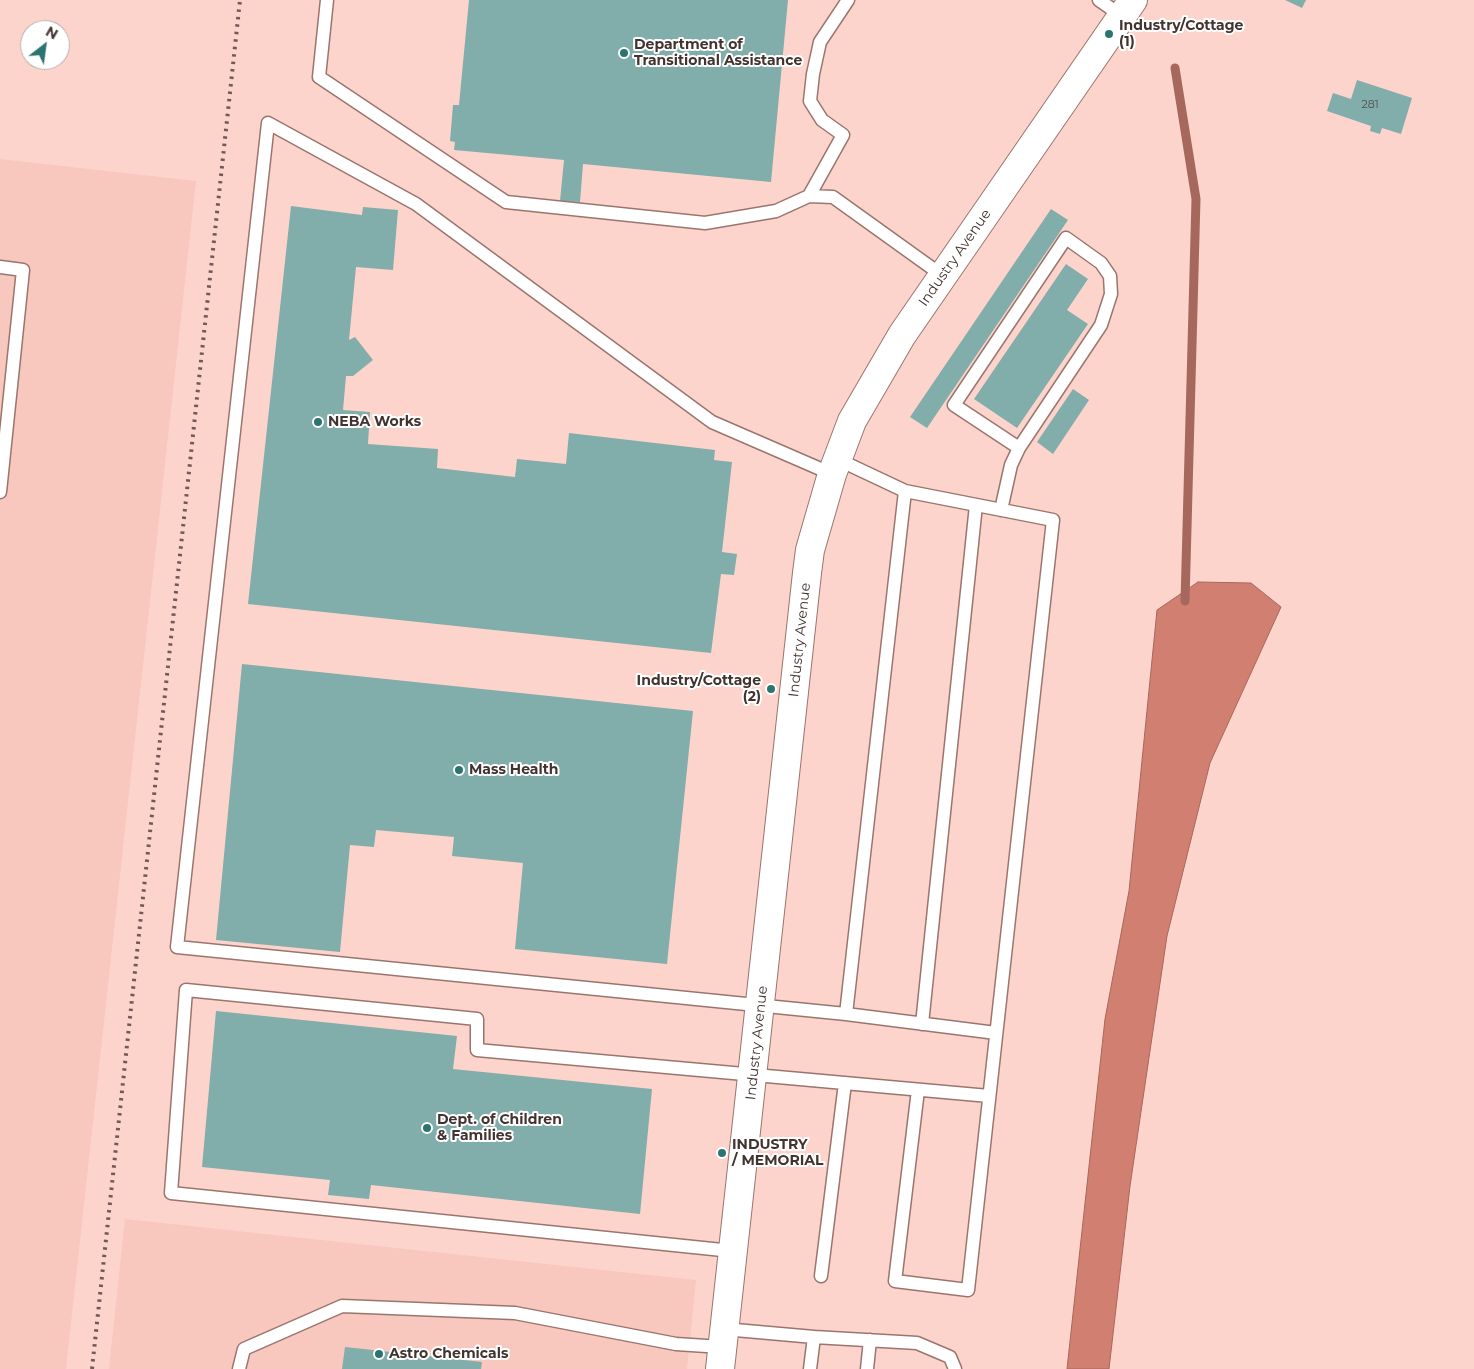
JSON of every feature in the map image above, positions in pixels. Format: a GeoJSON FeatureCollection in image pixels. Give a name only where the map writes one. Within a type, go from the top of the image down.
{"type":"FeatureCollection","features":[{"type":"Feature","properties":{"kind":"street","name":"Industry Avenue"},"geometry":{"type":"LineString","coordinates":[[722,1348],[807,573],[810,550],[834,467],[852,421],[902,335],[1127,8]]}},
{"type":"Feature","properties":{"kind":"lane"},"geometry":{"type":"LineString","coordinates":[[328,0],[319,77],[506,202],[705,223],[776,211],[809,196],[833,197],[942,276]]}},
{"type":"Feature","properties":{"kind":"lane"},"geometry":{"type":"LineString","coordinates":[[809,196],[843,135],[822,120],[810,101],[813,74],[820,42],[848,0]]}},
{"type":"Feature","properties":{"kind":"lane"},"geometry":{"type":"LineString","coordinates":[[1099,0],[1127,8]]}},
{"type":"Feature","properties":{"kind":"lane"},"geometry":{"type":"LineString","coordinates":[[918,1090],[895,1281],[968,1290],[1053,520],[906,491],[834,467],[712,422],[416,204],[268,123],[177,947],[846,1014],[996,1033]]}},
{"type":"Feature","properties":{"kind":"lane"},"geometry":{"type":"LineString","coordinates":[[1002,510],[1011,465],[1019,448],[1102,325],[1110,294],[1110,276],[1106,269],[1101,263],[1066,238],[954,405],[1019,448]]}},
{"type":"Feature","properties":{"kind":"lane"},"geometry":{"type":"LineString","coordinates":[[0,268],[23,270],[0,492]]}},
{"type":"Feature","properties":{"kind":"lane"},"geometry":{"type":"LineString","coordinates":[[846,1014],[906,491]]}},
{"type":"Feature","properties":{"kind":"lane"},"geometry":{"type":"LineString","coordinates":[[922,1024],[976,505]]}},
{"type":"Feature","properties":{"kind":"lane"},"geometry":{"type":"LineString","coordinates":[[732,1251],[171,1193],[186,990],[477,1019],[477,1050],[989,1096]]}},
{"type":"Feature","properties":{"kind":"lane"},"geometry":{"type":"LineString","coordinates":[[821,1276],[845,1083]]}},
{"type":"Feature","properties":{"kind":"lane"},"geometry":{"type":"LineString","coordinates":[[239,1369],[244,1349],[342,1306],[515,1314],[676,1344],[722,1348],[814,1337],[917,1343],[950,1357],[955,1369]]}},
{"type":"Feature","properties":{"kind":"lane"},"geometry":{"type":"LineString","coordinates":[[810,1369],[814,1337]]}},
{"type":"Feature","properties":{"kind":"lane"},"geometry":{"type":"LineString","coordinates":[[867,1369],[870,1340]]}},
{"type":"Feature","properties":{"kind":"shaded area"},"geometry":{"type":"Polygon","coordinates":[[[0,159],[196,181],[66,1369],[0,1369],[0,159]]]}},
{"type":"Feature","properties":{"kind":"shaded area"},"geometry":{"type":"Polygon","coordinates":[[[1198,582],[1251,583],[1281,607],[1210,763],[1167,936],[1130,1186],[1109,1369],[1067,1369],[1105,1019],[1129,891],[1157,610],[1198,582]]]}},
{"type":"Feature","properties":{"kind":"shaded area"},"geometry":{"type":"Polygon","coordinates":[[[125,1219],[696,1280],[687,1369],[109,1369],[125,1219]]]}},
{"type":"Feature","properties":{"kind":"building","name":"Department of Transitional Assistance"},"geometry":{"type":"Polygon","coordinates":[[[469,0],[788,0],[771,182],[583,164],[580,202],[560,201],[564,160],[454,150],[455,142],[450,141],[453,105],[459,105],[469,0]]]}},
{"type":"Feature","properties":{"kind":"building"},"geometry":{"type":"Polygon","coordinates":[[[1285,0],[1306,0],[1302,8],[1285,0]]]}},
{"type":"Feature","properties":{"kind":"building"},"geometry":{"type":"Polygon","coordinates":[[[1357,80],[1412,98],[1401,134],[1382,128],[1380,134],[1370,131],[1371,126],[1327,111],[1333,93],[1351,99],[1357,80]]]}},
{"type":"Feature","properties":{"kind":"building","name":"NEBA Works"},"geometry":{"type":"Polygon","coordinates":[[[291,206],[362,215],[363,207],[398,210],[393,270],[356,267],[349,340],[355,337],[373,360],[353,376],[346,376],[343,410],[370,412],[368,444],[438,449],[437,468],[515,477],[517,459],[566,464],[569,433],[715,450],[714,460],[732,462],[722,552],[737,554],[734,575],[721,574],[711,653],[248,604],[291,206]]]}},
{"type":"Feature","properties":{"kind":"building"},"geometry":{"type":"Polygon","coordinates":[[[1051,209],[1068,220],[927,428],[910,417],[1051,209]]]}},
{"type":"Feature","properties":{"kind":"building"},"geometry":{"type":"Polygon","coordinates":[[[1066,264],[1088,279],[1067,310],[1088,324],[1017,428],[974,399],[1066,264]]]}},
{"type":"Feature","properties":{"kind":"building"},"geometry":{"type":"Polygon","coordinates":[[[1073,389],[1089,400],[1053,454],[1037,442],[1073,389]]]}},
{"type":"Feature","properties":{"kind":"building","name":"Mass Health"},"geometry":{"type":"Polygon","coordinates":[[[242,664],[693,711],[667,964],[515,949],[523,863],[452,856],[454,837],[376,830],[374,847],[350,845],[340,952],[216,940],[242,664]]]}},
{"type":"Feature","properties":{"kind":"building","name":"Dept. of Children & Families"},"geometry":{"type":"Polygon","coordinates":[[[216,1011],[457,1036],[453,1069],[652,1089],[640,1214],[371,1185],[369,1199],[328,1195],[330,1180],[202,1167],[216,1011]]]}},
{"type":"Feature","properties":{"kind":"building","name":"Astro Chemicals"},"geometry":{"type":"Polygon","coordinates":[[[345,1347],[482,1362],[481,1369],[342,1369],[345,1347]]]}},
{"type":"Feature","properties":{"kind":"waterway"},"geometry":{"type":"LineString","coordinates":[[1175,68],[1196,199],[1185,601]]}},
{"type":"Feature","properties":{"kind":"railway"},"geometry":{"type":"LineString","coordinates":[[92,1369],[240,0]]}},
{"type":"Feature","properties":{"kind":"place","name":"Industry/Cottage (1)"},"geometry":{"type":"Point","coordinates":[1109,34]}},
{"type":"Feature","properties":{"kind":"place","name":"Department of Transitional Assistance"},"geometry":{"type":"Point","coordinates":[624,53]}},
{"type":"Feature","properties":{"kind":"place","name":"NEBA Works"},"geometry":{"type":"Point","coordinates":[318,422]}},
{"type":"Feature","properties":{"kind":"place","name":"Industry/Cottage (2)"},"geometry":{"type":"Point","coordinates":[771,689]}},
{"type":"Feature","properties":{"kind":"place","name":"Mass Health"},"geometry":{"type":"Point","coordinates":[459,770]}},
{"type":"Feature","properties":{"kind":"place","name":"Dept. of Children & Families"},"geometry":{"type":"Point","coordinates":[427,1128]}},
{"type":"Feature","properties":{"kind":"place","name":"INDUSTRY / MEMORIAL"},"geometry":{"type":"Point","coordinates":[722,1153]}},
{"type":"Feature","properties":{"kind":"place","name":"Astro Chemicals"},"geometry":{"type":"Point","coordinates":[379,1354]}}]}
